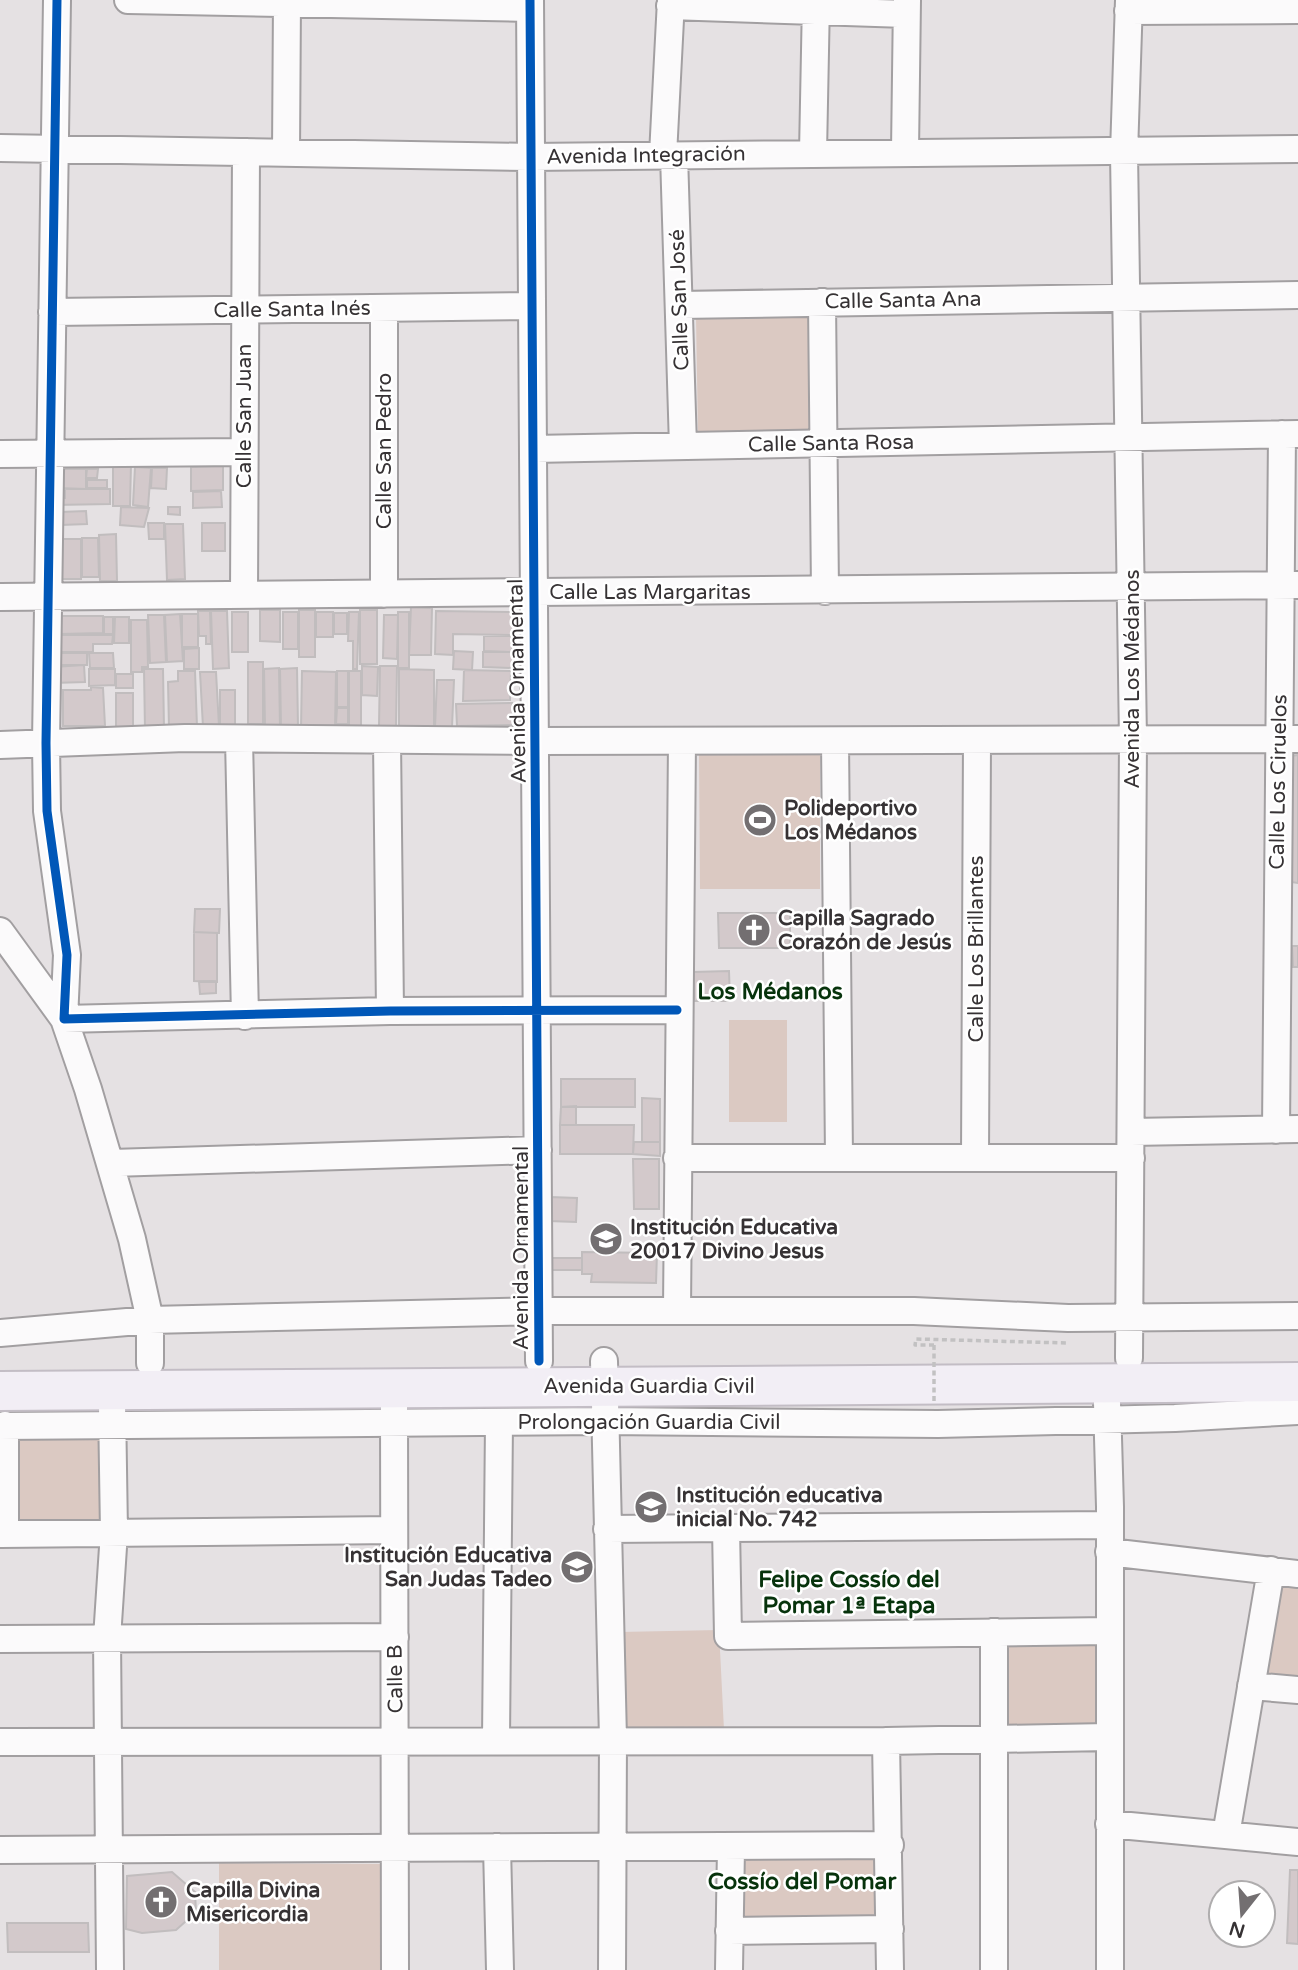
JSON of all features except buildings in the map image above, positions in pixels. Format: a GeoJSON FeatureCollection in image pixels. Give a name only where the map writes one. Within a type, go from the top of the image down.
{"type":"FeatureCollection","features":[{"type":"Feature","properties":{"kind":"highway","name":"Avenida Guardia Civil"},"geometry":{"type":"LineString","coordinates":[[1114,1387],[1298,1357]]}},
{"type":"Feature","properties":{"kind":"highway","name":"Avenida Guardia Civil"},"geometry":{"type":"LineString","coordinates":[[0,1364],[539,1361],[604,1390]]}},
{"type":"Feature","properties":{"kind":"highway","name":"Avenida Guardia Civil"},"geometry":{"type":"LineString","coordinates":[[2,1414],[112,1406],[394,1405],[604,1390],[1114,1387],[1298,1382]]}},
{"type":"Feature","properties":{"kind":"street"},"geometry":{"type":"LineString","coordinates":[[57,0],[46,743],[47,811],[67,955],[64,1019]]}},
{"type":"Feature","properties":{"kind":"street"},"geometry":{"type":"LineString","coordinates":[[128,0],[530,4]]}},
{"type":"Feature","properties":{"kind":"street"},"geometry":{"type":"LineString","coordinates":[[286,153],[287,2]]}},
{"type":"Feature","properties":{"kind":"street"},"geometry":{"type":"LineString","coordinates":[[671,3],[906,7],[905,151]]}},
{"type":"Feature","properties":{"kind":"street","name":"Calle San José"},"geometry":{"type":"LineString","coordinates":[[671,3],[669,155],[679,304],[683,446]]}},
{"type":"Feature","properties":{"kind":"street","name":"Avenida Ornamental"},"geometry":{"type":"LineString","coordinates":[[530,4],[539,1361]]}},
{"type":"Feature","properties":{"kind":"street"},"geometry":{"type":"LineString","coordinates":[[813,153],[816,6]]}},
{"type":"Feature","properties":{"kind":"street"},"geometry":{"type":"LineString","coordinates":[[1128,6],[1298,10]]}},
{"type":"Feature","properties":{"kind":"street","name":"Avenida Los Médanos"},"geometry":{"type":"LineString","coordinates":[[1110,1970],[1109,1525],[1114,1387],[1129,1318],[1133,740],[1124,153],[1128,6]]}},
{"type":"Feature","properties":{"kind":"street","name":"Avenida Integración"},"geometry":{"type":"LineString","coordinates":[[0,148],[530,157],[905,151],[1124,153],[1298,149]]}},
{"type":"Feature","properties":{"kind":"street","name":"Calle San Juan"},"geometry":{"type":"LineString","coordinates":[[244,595],[246,152]]}},
{"type":"Feature","properties":{"kind":"street","name":"Calle Santa Ana"},"geometry":{"type":"LineString","coordinates":[[679,304],[1298,295]]}},
{"type":"Feature","properties":{"kind":"street"},"geometry":{"type":"LineString","coordinates":[[822,302],[825,591]]}},
{"type":"Feature","properties":{"kind":"street","name":"Calle Santa Inés"},"geometry":{"type":"LineString","coordinates":[[52,312],[532,306]]}},
{"type":"Feature","properties":{"kind":"street","name":"Calle San Pedro"},"geometry":{"type":"LineString","coordinates":[[384,308],[384,594]]}},
{"type":"Feature","properties":{"kind":"street","name":"Calle Santa Rosa"},"geometry":{"type":"LineString","coordinates":[[533,449],[1290,434]]}},
{"type":"Feature","properties":{"kind":"street","name":"Calle Los Ciruelos"},"geometry":{"type":"LineString","coordinates":[[1287,1130],[1290,434]]}},
{"type":"Feature","properties":{"kind":"street"},"geometry":{"type":"LineString","coordinates":[[0,454],[244,452]]}},
{"type":"Feature","properties":{"kind":"street","name":"Calle Las Margaritas"},"geometry":{"type":"LineString","coordinates":[[0,597],[1290,585]]}},
{"type":"Feature","properties":{"kind":"street"},"geometry":{"type":"LineString","coordinates":[[0,744],[239,738],[535,741],[1288,739]]}},
{"type":"Feature","properties":{"kind":"street"},"geometry":{"type":"LineString","coordinates":[[239,738],[245,1016]]}},
{"type":"Feature","properties":{"kind":"street"},"geometry":{"type":"LineString","coordinates":[[387,740],[390,1011]]}},
{"type":"Feature","properties":{"kind":"street"},"geometry":{"type":"LineString","coordinates":[[677,1310],[677,1010],[682,741]]}},
{"type":"Feature","properties":{"kind":"street"},"geometry":{"type":"LineString","coordinates":[[835,741],[839,1158]]}},
{"type":"Feature","properties":{"kind":"street","name":"Calle Los Brillantes"},"geometry":{"type":"LineString","coordinates":[[975,1158],[977,741]]}},
{"type":"Feature","properties":{"kind":"street"},"geometry":{"type":"LineString","coordinates":[[0,931],[64,1019],[111,1163],[150,1320],[150,1363]]}},
{"type":"Feature","properties":{"kind":"street"},"geometry":{"type":"LineString","coordinates":[[64,1019],[390,1011],[677,1010]]}},
{"type":"Feature","properties":{"kind":"street"},"geometry":{"type":"LineString","coordinates":[[677,1158],[975,1158],[1287,1130]]}},
{"type":"Feature","properties":{"kind":"street"},"geometry":{"type":"LineString","coordinates":[[111,1163],[537,1150]]}},
{"type":"Feature","properties":{"kind":"street"},"geometry":{"type":"LineString","coordinates":[[0,1334],[150,1320],[538,1311],[928,1311],[1129,1318],[1298,1316]]}},
{"type":"Feature","properties":{"kind":"street"},"geometry":{"type":"LineString","coordinates":[[1114,1387],[1298,1411]]}},
{"type":"Feature","properties":{"kind":"street"},"geometry":{"type":"LineString","coordinates":[[604,1390],[612,1739],[612,1970]]}},
{"type":"Feature","properties":{"kind":"street","name":"Prolongación Guardia Civil"},"geometry":{"type":"LineString","coordinates":[[394,1405],[499,1422],[604,1390]]}},
{"type":"Feature","properties":{"kind":"street","name":"Calle B"},"geometry":{"type":"LineString","coordinates":[[394,1405],[395,1970]]}},
{"type":"Feature","properties":{"kind":"street"},"geometry":{"type":"LineString","coordinates":[[110,1970],[107,1638],[114,1532],[112,1406]]}},
{"type":"Feature","properties":{"kind":"street"},"geometry":{"type":"LineString","coordinates":[[2,1414],[2,1534],[394,1530]]}},
{"type":"Feature","properties":{"kind":"street"},"geometry":{"type":"LineString","coordinates":[[496,1739],[499,1422]]}},
{"type":"Feature","properties":{"kind":"street"},"geometry":{"type":"LineString","coordinates":[[607,1529],[1109,1525]]}},
{"type":"Feature","properties":{"kind":"street"},"geometry":{"type":"LineString","coordinates":[[726,1528],[728,1636],[1108,1631]]}},
{"type":"Feature","properties":{"kind":"street"},"geometry":{"type":"LineString","coordinates":[[1109,1552],[1298,1574]]}},
{"type":"Feature","properties":{"kind":"street"},"geometry":{"type":"LineString","coordinates":[[1226,1836],[1271,1570]]}},
{"type":"Feature","properties":{"kind":"street"},"geometry":{"type":"LineString","coordinates":[[994,1632],[997,1739],[995,1970]]}},
{"type":"Feature","properties":{"kind":"street"},"geometry":{"type":"LineString","coordinates":[[0,1639],[395,1637]]}},
{"type":"Feature","properties":{"kind":"street"},"geometry":{"type":"LineString","coordinates":[[1251,1686],[1298,1690]]}},
{"type":"Feature","properties":{"kind":"street"},"geometry":{"type":"LineString","coordinates":[[0,1742],[396,1739],[886,1741],[1108,1737]]}},
{"type":"Feature","properties":{"kind":"street"},"geometry":{"type":"LineString","coordinates":[[886,1741],[890,1845],[890,1970]]}},
{"type":"Feature","properties":{"kind":"street"},"geometry":{"type":"LineString","coordinates":[[1109,1824],[1298,1842]]}},
{"type":"Feature","properties":{"kind":"street"},"geometry":{"type":"LineString","coordinates":[[0,1850],[890,1845]]}},
{"type":"Feature","properties":{"kind":"street"},"geometry":{"type":"LineString","coordinates":[[497,1847],[500,1970]]}},
{"type":"Feature","properties":{"kind":"street"},"geometry":{"type":"LineString","coordinates":[[729,1970],[731,1847]]}},
{"type":"Feature","properties":{"kind":"street"},"geometry":{"type":"LineString","coordinates":[[729,1931],[890,1929]]}},
{"type":"Feature","properties":{"kind":"path"},"geometry":{"type":"LineString","coordinates":[[934,1405],[934,1345],[915,1345],[916,1339],[1067,1343]]}},
{"type":"Feature","properties":{"kind":"shaded area"},"geometry":{"type":"Polygon","coordinates":[[[810,316],[811,432],[698,433],[696,317],[810,316]]]}},
{"type":"Feature","properties":{"kind":"shaded area","name":"Polideportivo Los Médanos"},"geometry":{"type":"Polygon","coordinates":[[[699,752],[820,752],[820,889],[700,889],[699,752]]]}},
{"type":"Feature","properties":{"kind":"shaded area"},"geometry":{"type":"Polygon","coordinates":[[[729,1020],[787,1020],[787,1122],[729,1122],[729,1020]]]}},
{"type":"Feature","properties":{"kind":"shaded area"},"geometry":{"type":"Polygon","coordinates":[[[101,1431],[100,1524],[13,1525],[14,1435],[101,1431]]]}},
{"type":"Feature","properties":{"kind":"shaded area"},"geometry":{"type":"Polygon","coordinates":[[[1274,1580],[1298,1583],[1298,1684],[1265,1682],[1274,1580]]]}},
{"type":"Feature","properties":{"kind":"shaded area"},"geometry":{"type":"Polygon","coordinates":[[[719,1630],[724,1730],[624,1731],[619,1632],[719,1630]]]}},
{"type":"Feature","properties":{"kind":"shaded area"},"geometry":{"type":"Polygon","coordinates":[[[1001,1639],[1097,1642],[1099,1727],[1000,1729],[1001,1639]]]}},
{"type":"Feature","properties":{"kind":"shaded area"},"geometry":{"type":"Polygon","coordinates":[[[735,1857],[874,1857],[876,1925],[734,1926],[735,1857]]]}},
{"type":"Feature","properties":{"kind":"shaded area"},"geometry":{"type":"Polygon","coordinates":[[[219,1863],[385,1864],[384,1970],[219,1970],[219,1863]]]}},
{"type":"Feature","properties":{"kind":"cycle path"},"geometry":{"type":"LineString","coordinates":[[57,0],[46,743],[47,811],[67,955],[64,1019],[390,1011],[677,1010]]}},
{"type":"Feature","properties":{"kind":"cycle path"},"geometry":{"type":"LineString","coordinates":[[530,0],[539,1361]]}},
{"type":"Feature","properties":{"kind":"place","name":"Polideportivo Los Médanos"},"geometry":{"type":"Point","coordinates":[760,820]}},
{"type":"Feature","properties":{"kind":"place","name":"Capilla Sagrado Corazón de Jesús"},"geometry":{"type":"Point","coordinates":[754,930]}},
{"type":"Feature","properties":{"kind":"place","name":"Institución Educativa 20017 Divino Jesus"},"geometry":{"type":"Point","coordinates":[606,1239]}},
{"type":"Feature","properties":{"kind":"place","name":"Institución educativa inicial No. 742"},"geometry":{"type":"Point","coordinates":[651,1507]}},
{"type":"Feature","properties":{"kind":"place","name":"Institución Educativa San Judas Tadeo"},"geometry":{"type":"Point","coordinates":[577,1567]}},
{"type":"Feature","properties":{"kind":"place","name":"Capilla Divina Misericordia"},"geometry":{"type":"Point","coordinates":[161,1902]}},
{"type":"Feature","properties":{"kind":"district","name":"Los Médanos"},"geometry":{"type":"Point","coordinates":[770,991]}},
{"type":"Feature","properties":{"kind":"district","name":"Felipe Cossío del Pomar 1ª Etapa"},"geometry":{"type":"Point","coordinates":[849,1592]}},
{"type":"Feature","properties":{"kind":"district","name":"Cossío del Pomar"},"geometry":{"type":"Point","coordinates":[802,1881]}}]}
